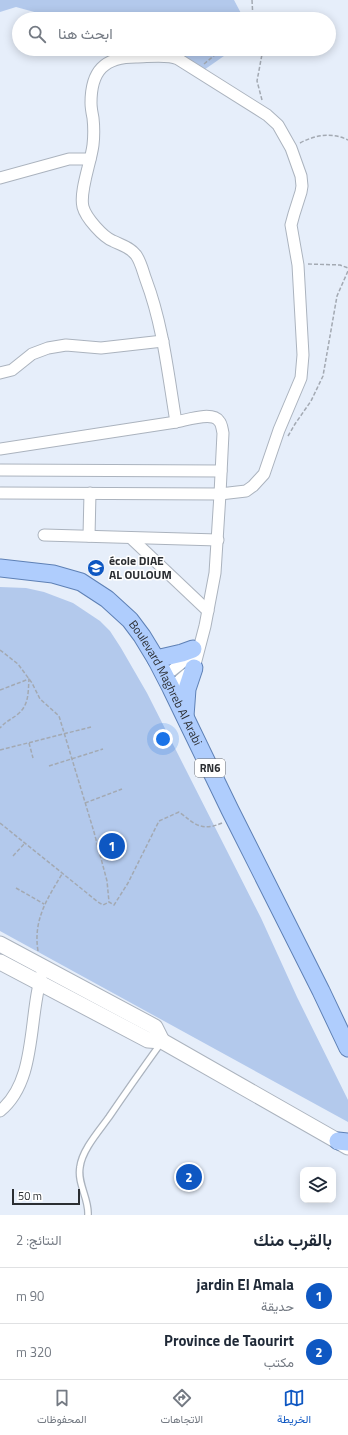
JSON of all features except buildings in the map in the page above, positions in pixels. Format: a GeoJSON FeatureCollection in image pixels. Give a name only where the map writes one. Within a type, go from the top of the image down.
{"type":"FeatureCollection","features":[{"type":"Feature","properties":{"kind":"main road","name":"Boulevard Maghreb Al Arabi"},"geometry":{"type":"LineString","coordinates":[[0,568],[53,574],[81,582],[107,599],[130,620],[156,659],[168,682],[348,1048]]}},
{"type":"Feature","properties":{"kind":"main road"},"geometry":{"type":"LineString","coordinates":[[156,659],[193,649]]}},
{"type":"Feature","properties":{"kind":"main road"},"geometry":{"type":"LineString","coordinates":[[185,716],[187,689],[194,668]]}},
{"type":"Feature","properties":{"kind":"street"},"geometry":{"type":"LineString","coordinates":[[0,493],[220,494],[246,491],[264,474],[279,430],[301,378],[303,355],[298,265],[291,225],[302,186],[298,167],[291,148],[278,125],[267,115],[173,56],[125,57],[106,64],[95,75],[92,85],[90,104],[94,129],[93,145],[83,192],[83,207],[86,214],[106,237],[130,249],[135,254],[150,290],[163,341],[176,422]]}},
{"type":"Feature","properties":{"kind":"street"},"geometry":{"type":"LineString","coordinates":[[0,178],[69,159],[90,159]]}},
{"type":"Feature","properties":{"kind":"street"},"geometry":{"type":"LineString","coordinates":[[0,373],[12,370],[32,354],[48,348],[66,345],[101,348],[163,341]]}},
{"type":"Feature","properties":{"kind":"street"},"geometry":{"type":"LineString","coordinates":[[0,449],[176,422],[205,416],[211,416],[219,420],[222,425],[223,433],[218,540],[215,573],[204,633],[194,668],[168,682]]}},
{"type":"Feature","properties":{"kind":"street"},"geometry":{"type":"LineString","coordinates":[[0,470],[221,471]]}},
{"type":"Feature","properties":{"kind":"street"},"geometry":{"type":"LineString","coordinates":[[89,536],[90,493]]}},
{"type":"Feature","properties":{"kind":"street"},"geometry":{"type":"LineString","coordinates":[[44,535],[132,539],[218,540]]}},
{"type":"Feature","properties":{"kind":"street"},"geometry":{"type":"LineString","coordinates":[[132,539],[208,611]]}},
{"type":"Feature","properties":{"kind":"street"},"geometry":{"type":"LineString","coordinates":[[168,682],[204,633]]}},
{"type":"Feature","properties":{"kind":"street"},"geometry":{"type":"LineString","coordinates":[[0,944],[155,1027],[162,1041]]}},
{"type":"Feature","properties":{"kind":"street"},"geometry":{"type":"LineString","coordinates":[[0,962],[148,1040],[162,1041],[345,1143]]}},
{"type":"Feature","properties":{"kind":"street"},"geometry":{"type":"LineString","coordinates":[[0,1111],[20,1088],[29,1056],[38,983],[44,967]]}},
{"type":"Feature","properties":{"kind":"lane"},"geometry":{"type":"LineString","coordinates":[[88,1215],[88,1208],[80,1179],[79,1169],[83,1155],[162,1041]]}},
{"type":"Feature","properties":{"kind":"path"},"geometry":{"type":"LineString","coordinates":[[252,0],[253,12]]}},
{"type":"Feature","properties":{"kind":"path"},"geometry":{"type":"LineString","coordinates":[[196,70],[213,56]]}},
{"type":"Feature","properties":{"kind":"path"},"geometry":{"type":"LineString","coordinates":[[262,56],[257,81],[267,115]]}},
{"type":"Feature","properties":{"kind":"path"},"geometry":{"type":"LineString","coordinates":[[291,148],[306,140],[323,135],[338,135],[348,140]]}},
{"type":"Feature","properties":{"kind":"path"},"geometry":{"type":"LineString","coordinates":[[298,265],[324,263],[340,264],[348,268]]}},
{"type":"Feature","properties":{"kind":"path"},"geometry":{"type":"LineString","coordinates":[[286,440],[311,401],[323,376],[335,303],[348,272]]}},
{"type":"Feature","properties":{"kind":"path"},"geometry":{"type":"LineString","coordinates":[[0,650],[18,664],[29,679],[40,699],[59,716],[107,881],[109,902]]}},
{"type":"Feature","properties":{"kind":"path"},"geometry":{"type":"LineString","coordinates":[[0,690],[29,679]]}},
{"type":"Feature","properties":{"kind":"path"},"geometry":{"type":"LineString","coordinates":[[0,728],[7,720],[18,714],[27,703],[29,679]]}},
{"type":"Feature","properties":{"kind":"path"},"geometry":{"type":"LineString","coordinates":[[0,750],[91,727]]}},
{"type":"Feature","properties":{"kind":"path"},"geometry":{"type":"LineString","coordinates":[[29,743],[33,758]]}},
{"type":"Feature","properties":{"kind":"path"},"geometry":{"type":"LineString","coordinates":[[49,766],[103,749]]}},
{"type":"Feature","properties":{"kind":"path"},"geometry":{"type":"LineString","coordinates":[[85,803],[122,789]]}},
{"type":"Feature","properties":{"kind":"path"},"geometry":{"type":"LineString","coordinates":[[109,902],[114,905],[128,883],[159,822],[178,812],[197,826],[212,827],[234,817]]}},
{"type":"Feature","properties":{"kind":"path"},"geometry":{"type":"LineString","coordinates":[[0,823],[98,902],[103,905],[109,902]]}},
{"type":"Feature","properties":{"kind":"path"},"geometry":{"type":"LineString","coordinates":[[13,856],[25,843]]}},
{"type":"Feature","properties":{"kind":"path"},"geometry":{"type":"LineString","coordinates":[[44,967],[38,950],[38,921],[44,904],[62,874]]}},
{"type":"Feature","properties":{"kind":"path"},"geometry":{"type":"LineString","coordinates":[[16,888],[44,904]]}},
{"type":"Feature","properties":{"kind":"shaded area"},"geometry":{"type":"Polygon","coordinates":[[[0,0],[234,0],[240,12],[34,12],[16,7],[0,12],[0,0]]]}},
{"type":"Feature","properties":{"kind":"shaded area"},"geometry":{"type":"Polygon","coordinates":[[[170,56],[224,56],[201,72],[170,56]]]}},
{"type":"Feature","properties":{"kind":"shaded area"},"geometry":{"type":"Polygon","coordinates":[[[0,587],[26,588],[44,592],[73,603],[100,621],[110,631],[147,693],[261,918],[297,997],[348,1100],[348,1122],[0,931],[0,587]]]}},
{"type":"Feature","properties":{"kind":"place","name":"école DIAE AL OULOUM"},"geometry":{"type":"Point","coordinates":[96,568]}},
{"type":"Feature","properties":{"kind":"place","name":"jardin El Amala"},"geometry":{"type":"Point","coordinates":[112,846]}},
{"type":"Feature","properties":{"kind":"place","name":"Province de Taourirt"},"geometry":{"type":"Point","coordinates":[189,1177]}}]}
